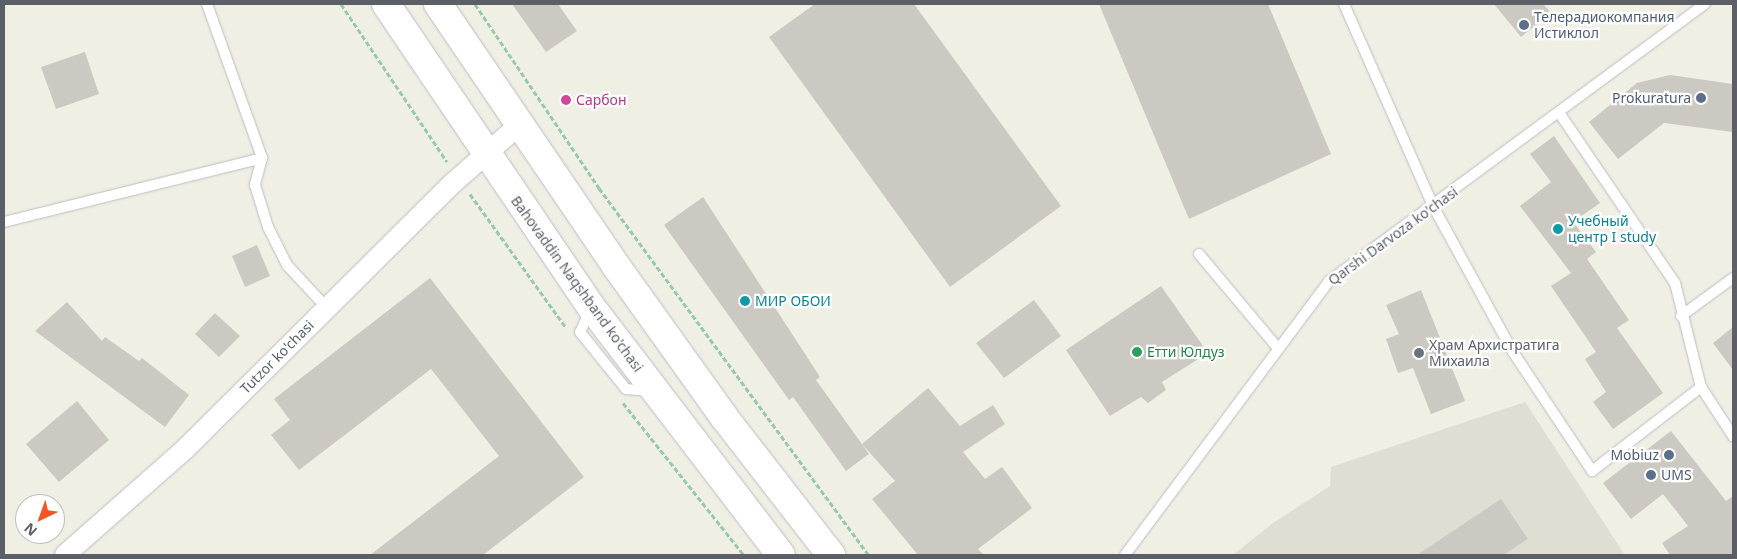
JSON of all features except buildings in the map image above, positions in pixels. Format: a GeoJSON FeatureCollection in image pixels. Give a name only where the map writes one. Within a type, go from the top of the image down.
{"type":"FeatureCollection","features":[{"type":"Feature","properties":{"kind":"main road","name":"Bahovaddin Naqshband ko'chasi"},"geometry":{"type":"LineString","coordinates":[[386,4],[486,156],[592,308],[781,555]]}},
{"type":"Feature","properties":{"kind":"main road"},"geometry":{"type":"LineString","coordinates":[[438,4],[713,401],[831,555]]}},
{"type":"Feature","properties":{"kind":"street","name":"Tutzor ko'chasi"},"geometry":{"type":"LineString","coordinates":[[65,555],[184,450],[458,178],[486,156],[520,124]]}},
{"type":"Feature","properties":{"kind":"lane"},"geometry":{"type":"LineString","coordinates":[[207,4],[262,158],[255,186],[268,227],[287,265],[326,307]]}},
{"type":"Feature","properties":{"kind":"lane"},"geometry":{"type":"LineString","coordinates":[[1344,4],[1433,206],[1513,352],[1592,471],[1701,388]]}},
{"type":"Feature","properties":{"kind":"lane","name":"Qarshi Darvoza ko'chasi"},"geometry":{"type":"LineString","coordinates":[[1125,555],[1329,281],[1560,114],[1705,4]]}},
{"type":"Feature","properties":{"kind":"lane"},"geometry":{"type":"LineString","coordinates":[[1560,114],[1675,283],[1681,316],[1701,388],[1733,436]]}},
{"type":"Feature","properties":{"kind":"lane"},"geometry":{"type":"LineString","coordinates":[[4,222],[262,158]]}},
{"type":"Feature","properties":{"kind":"lane"},"geometry":{"type":"LineString","coordinates":[[1199,254],[1278,348]]}},
{"type":"Feature","properties":{"kind":"lane"},"geometry":{"type":"LineString","coordinates":[[1681,316],[1733,278]]}},
{"type":"Feature","properties":{"kind":"path"},"geometry":{"type":"LineString","coordinates":[[341,4],[458,178],[536,281],[567,329]]}},
{"type":"Feature","properties":{"kind":"path"},"geometry":{"type":"LineString","coordinates":[[475,4],[598,188],[870,555]]}},
{"type":"Feature","properties":{"kind":"path"},"geometry":{"type":"LineString","coordinates":[[617,396],[744,555]]}},
{"type":"Feature","properties":{"kind":"shaded area"},"geometry":{"type":"Polygon","coordinates":[[[1525,402],[1625,555],[1233,555],[1273,523],[1330,486],[1331,467],[1525,402]]]}},
{"type":"Feature","properties":{"kind":"place","name":"Телерадиокомпания Истиклол"},"geometry":{"type":"Point","coordinates":[1524,25]}},
{"type":"Feature","properties":{"kind":"place","name":"Prokuratura"},"geometry":{"type":"Point","coordinates":[1701,98]}},
{"type":"Feature","properties":{"kind":"place","name":"Сарбон"},"geometry":{"type":"Point","coordinates":[566,100]}},
{"type":"Feature","properties":{"kind":"place","name":"Учебный центр I study"},"geometry":{"type":"Point","coordinates":[1558,229]}},
{"type":"Feature","properties":{"kind":"place","name":"МИР ОБОИ"},"geometry":{"type":"Point","coordinates":[745,301]}},
{"type":"Feature","properties":{"kind":"place","name":"Етти Юлдуз"},"geometry":{"type":"Point","coordinates":[1137,352]}},
{"type":"Feature","properties":{"kind":"place","name":"Храм Архистратига Михаила"},"geometry":{"type":"Point","coordinates":[1419,353]}},
{"type":"Feature","properties":{"kind":"place","name":"Mobiuz"},"geometry":{"type":"Point","coordinates":[1669,455]}},
{"type":"Feature","properties":{"kind":"place","name":"UMS"},"geometry":{"type":"Point","coordinates":[1651,475]}}]}
